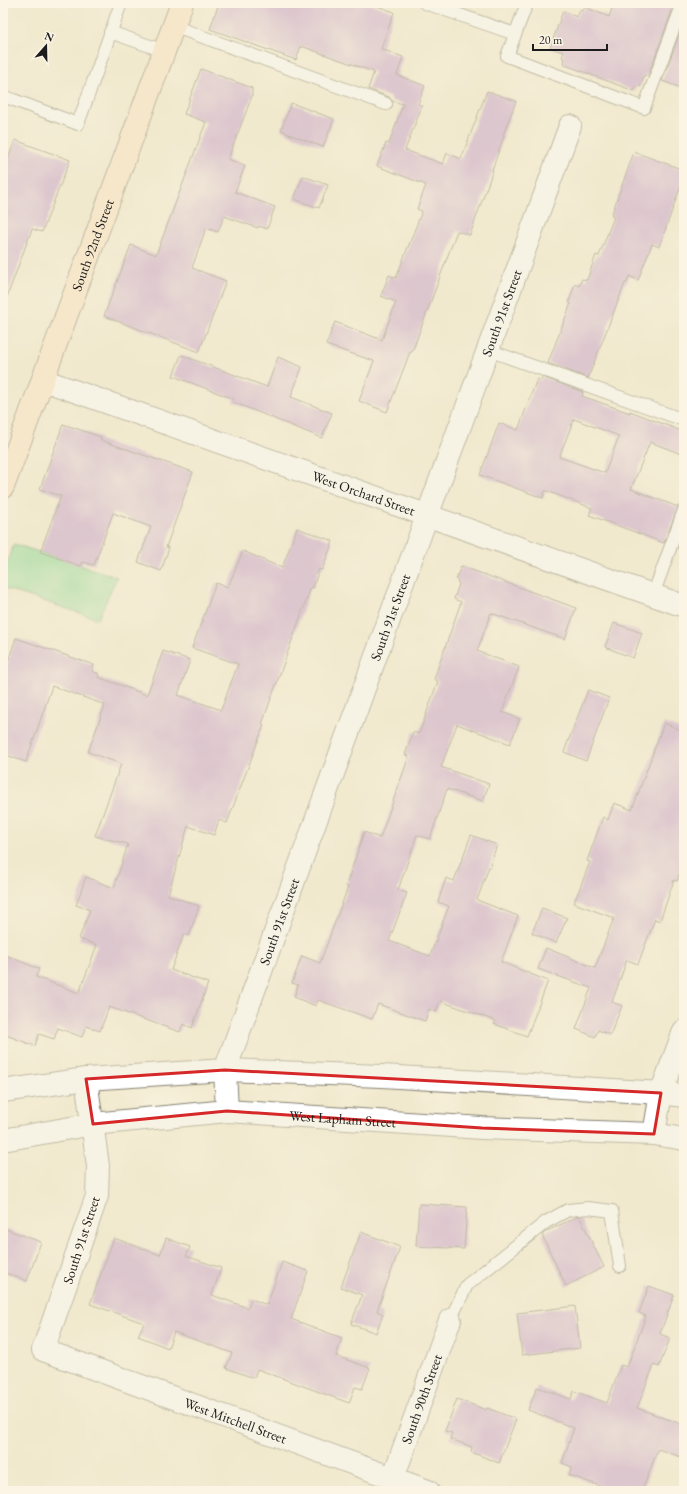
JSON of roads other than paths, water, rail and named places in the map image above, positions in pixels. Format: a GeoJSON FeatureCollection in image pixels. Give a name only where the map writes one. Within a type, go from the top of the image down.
{"type":"FeatureCollection","features":[{"type":"Feature","properties":{"kind":"street","name":"South 92nd Street"},"geometry":{"type":"LineString","coordinates":[[3,487],[182,3]]}},
{"type":"Feature","properties":{"kind":"street","name":"South 91st Street"},"geometry":{"type":"LineString","coordinates":[[227,1111],[225,1070],[570,126]]}},
{"type":"Feature","properties":{"kind":"street","name":"West Orchard Street"},"geometry":{"type":"LineString","coordinates":[[43,380],[684,606]]}},
{"type":"Feature","properties":{"kind":"street"},"geometry":{"type":"LineString","coordinates":[[654,1134],[661,1093],[684,1031]]}},
{"type":"Feature","properties":{"kind":"street"},"geometry":{"type":"LineString","coordinates":[[3,1091],[86,1079],[225,1070],[382,1076],[661,1093],[684,1096]]}},
{"type":"Feature","properties":{"kind":"street","name":"South 91st Street"},"geometry":{"type":"LineString","coordinates":[[43,1350],[97,1196],[98,1166],[86,1079]]}},
{"type":"Feature","properties":{"kind":"street","name":"West Lapham Street"},"geometry":{"type":"LineString","coordinates":[[3,1140],[93,1124],[227,1111],[482,1128],[654,1134],[684,1139]]}},
{"type":"Feature","properties":{"kind":"street","name":"South 90th Street"},"geometry":{"type":"LineString","coordinates":[[393,1478],[450,1320]]}},
{"type":"Feature","properties":{"kind":"street","name":"West Mitchell Street"},"geometry":{"type":"LineString","coordinates":[[43,1350],[428,1491]]}},
{"type":"Feature","properties":{"kind":"lane"},"geometry":{"type":"LineString","coordinates":[[3,96],[78,124],[121,3]]}},
{"type":"Feature","properties":{"kind":"lane"},"geometry":{"type":"LineString","coordinates":[[425,3],[515,34]]}},
{"type":"Feature","properties":{"kind":"lane"},"geometry":{"type":"LineString","coordinates":[[527,3],[507,56],[644,108],[683,3]]}},
{"type":"Feature","properties":{"kind":"lane"},"geometry":{"type":"LineString","coordinates":[[173,26],[386,104]]}},
{"type":"Feature","properties":{"kind":"lane"},"geometry":{"type":"LineString","coordinates":[[110,32],[164,51]]}},
{"type":"Feature","properties":{"kind":"lane"},"geometry":{"type":"LineString","coordinates":[[488,350],[684,420]]}},
{"type":"Feature","properties":{"kind":"lane"},"geometry":{"type":"LineString","coordinates":[[653,595],[684,510]]}},
{"type":"Feature","properties":{"kind":"lane"},"geometry":{"type":"LineString","coordinates":[[450,1320],[467,1285],[546,1222],[568,1210],[588,1208],[612,1211],[620,1266]]}}]}
